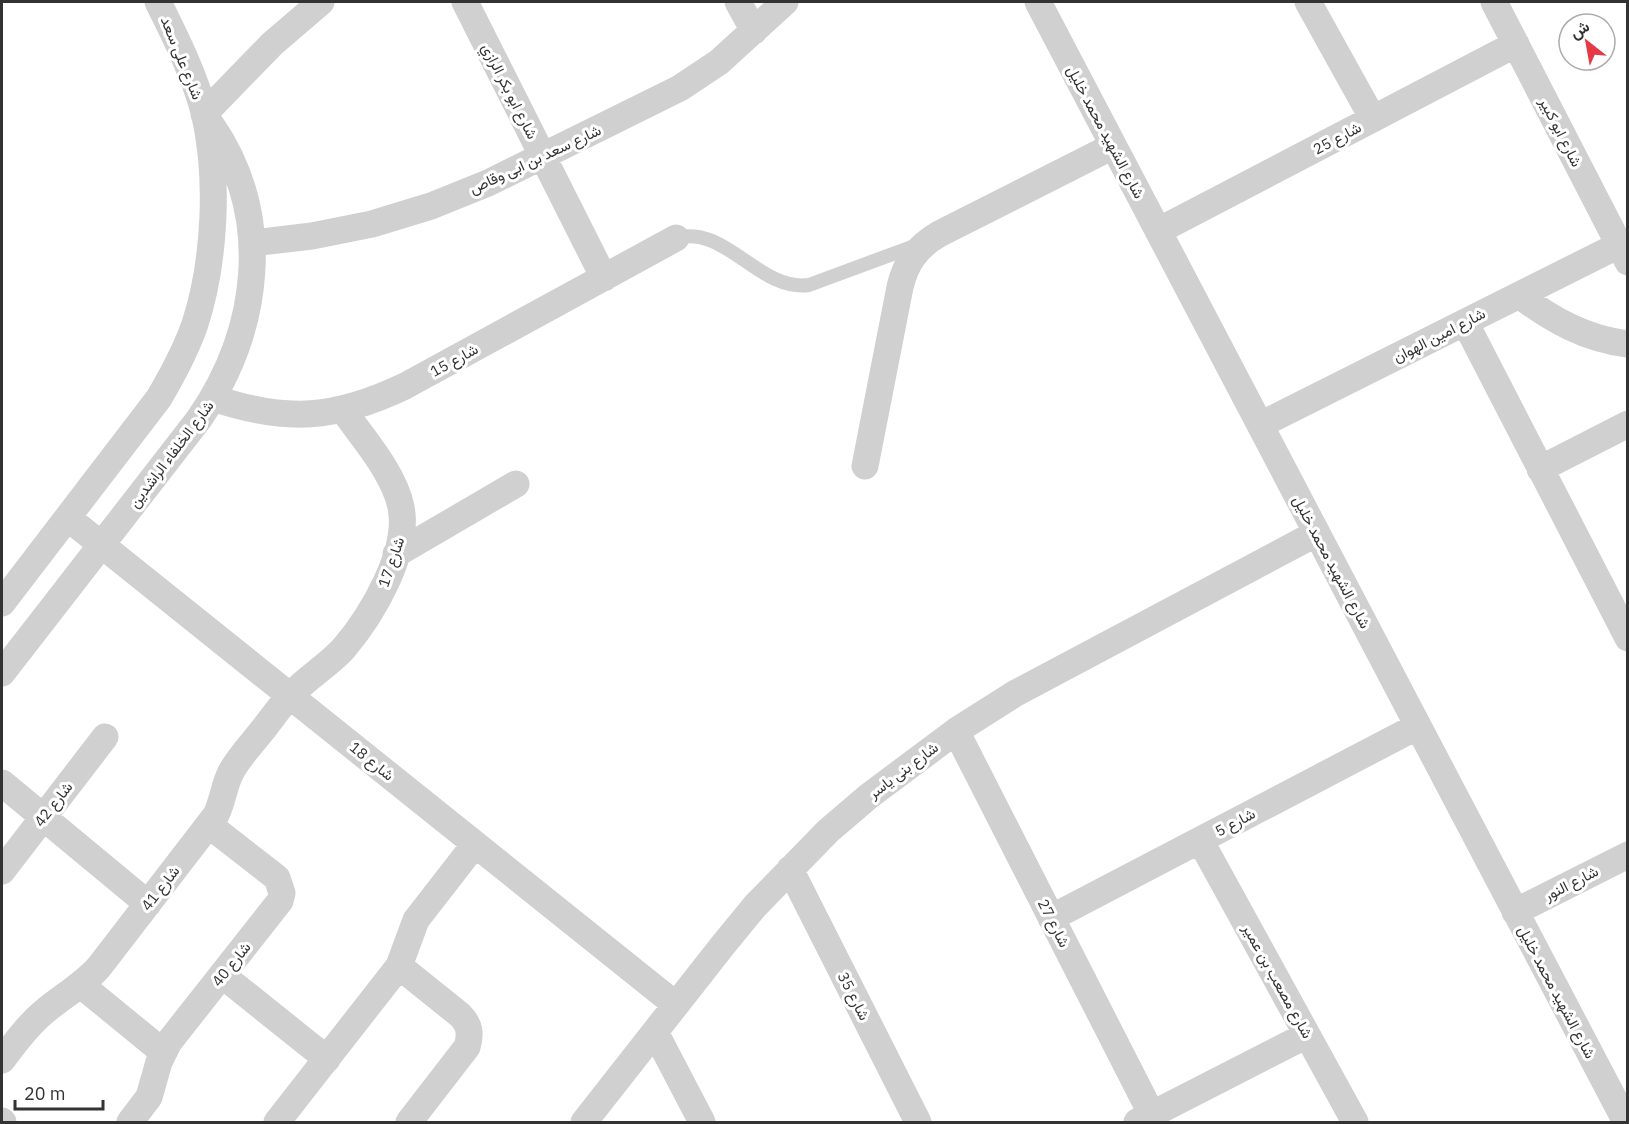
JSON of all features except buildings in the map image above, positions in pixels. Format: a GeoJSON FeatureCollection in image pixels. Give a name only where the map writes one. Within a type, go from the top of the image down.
{"type":"FeatureCollection","features":[{"type":"Feature","properties":{"kind":"street","name":"شارع على سعد"},"geometry":{"type":"LineString","coordinates":[[158,2],[177,42],[204,114]]}},
{"type":"Feature","properties":{"kind":"street"},"geometry":{"type":"LineString","coordinates":[[2,603],[159,398],[180,362],[195,324],[205,284],[212,210],[212,177],[204,114],[272,44],[321,2]]}},
{"type":"Feature","properties":{"kind":"street","name":"شارع ابو بكر الرازي"},"geometry":{"type":"LineString","coordinates":[[465,2],[604,278]]}},
{"type":"Feature","properties":{"kind":"street"},"geometry":{"type":"LineString","coordinates":[[738,2],[754,31]]}},
{"type":"Feature","properties":{"kind":"street","name":"شارع سعد بن ابى وقاص"},"geometry":{"type":"LineString","coordinates":[[252,243],[312,236],[372,224],[431,206],[469,191],[680,88],[719,62],[785,2]]}},
{"type":"Feature","properties":{"kind":"street","name":"شارع الشهيد محمد خليل"},"geometry":{"type":"LineString","coordinates":[[1038,2],[1626,1122]]}},
{"type":"Feature","properties":{"kind":"street"},"geometry":{"type":"LineString","coordinates":[[1308,2],[1373,119]]}},
{"type":"Feature","properties":{"kind":"street","name":"شارع ابو كبير"},"geometry":{"type":"LineString","coordinates":[[1494,2],[1623,254]]}},
{"type":"Feature","properties":{"kind":"street","name":"شارع 25"},"geometry":{"type":"LineString","coordinates":[[1158,231],[1516,44]]}},
{"type":"Feature","properties":{"kind":"street","name":"شارع الخلفاء الراشدين"},"geometry":{"type":"LineString","coordinates":[[2,673],[213,398],[229,369],[245,318],[252,276],[252,243],[249,215],[242,188],[228,153],[204,114]]}},
{"type":"Feature","properties":{"kind":"street"},"geometry":{"type":"LineString","coordinates":[[865,466],[904,274],[917,250],[927,241],[1113,146]]}},
{"type":"Feature","properties":{"kind":"street","name":"شارع 15"},"geometry":{"type":"LineString","coordinates":[[213,398],[244,408],[277,414],[310,415],[343,410],[375,400],[405,386],[676,238]]}},
{"type":"Feature","properties":{"kind":"street","name":"شارع امين الهوان"},"geometry":{"type":"LineString","coordinates":[[1260,424],[1519,295],[1623,254]]}},
{"type":"Feature","properties":{"kind":"street"},"geometry":{"type":"LineString","coordinates":[[1519,295],[1564,325],[1589,336],[1628,344]]}},
{"type":"Feature","properties":{"kind":"street"},"geometry":{"type":"LineString","coordinates":[[1465,322],[1628,638]]}},
{"type":"Feature","properties":{"kind":"street","name":"شارع 17"},"geometry":{"type":"LineString","coordinates":[[290,695],[344,648],[366,619],[384,588],[402,532],[401,509],[394,487],[343,410]]}},
{"type":"Feature","properties":{"kind":"street"},"geometry":{"type":"LineString","coordinates":[[1540,469],[1628,424]]}},
{"type":"Feature","properties":{"kind":"street"},"geometry":{"type":"LineString","coordinates":[[396,554],[516,484]]}},
{"type":"Feature","properties":{"kind":"street","name":"شارع 18"},"geometry":{"type":"LineString","coordinates":[[68,518],[676,1005]]}},
{"type":"Feature","properties":{"kind":"street","name":"شارع بنى ياسر"},"geometry":{"type":"LineString","coordinates":[[584,1122],[723,945],[790,869],[869,796],[956,731],[1016,693],[1317,533]]}},
{"type":"Feature","properties":{"kind":"street","name":"شارع 41"},"geometry":{"type":"LineString","coordinates":[[2,1060],[30,1024],[81,985],[99,967],[209,825],[221,804],[232,772],[290,695]]}},
{"type":"Feature","properties":{"kind":"street","name":"شارع 5"},"geometry":{"type":"LineString","coordinates":[[1052,918],[1418,726]]}},
{"type":"Feature","properties":{"kind":"street","name":"شارع 27"},"geometry":{"type":"LineString","coordinates":[[956,731],[1052,918],[1144,1119]]}},
{"type":"Feature","properties":{"kind":"street","name":"شارع 42"},"geometry":{"type":"LineString","coordinates":[[2,871],[105,737]]}},
{"type":"Feature","properties":{"kind":"street"},"geometry":{"type":"LineString","coordinates":[[2,783],[148,904]]}},
{"type":"Feature","properties":{"kind":"street","name":"شارع 40"},"geometry":{"type":"LineString","coordinates":[[130,1122],[149,1096],[163,1052],[176,1032],[276,908],[282,893],[280,885],[271,873],[209,825]]}},
{"type":"Feature","properties":{"kind":"street","name":"شارع مصعب بن عمير"},"geometry":{"type":"LineString","coordinates":[[1200,840],[1355,1122]]}},
{"type":"Feature","properties":{"kind":"street"},"geometry":{"type":"LineString","coordinates":[[277,1122],[399,966],[416,920],[475,844]]}},
{"type":"Feature","properties":{"kind":"street","name":"شارع النور"},"geometry":{"type":"LineString","coordinates":[[1515,912],[1628,855]]}},
{"type":"Feature","properties":{"kind":"street","name":"شارع 35"},"geometry":{"type":"LineString","coordinates":[[790,869],[918,1122]]}},
{"type":"Feature","properties":{"kind":"street"},"geometry":{"type":"LineString","coordinates":[[399,966],[467,1021],[470,1030],[467,1047],[415,1120]]}},
{"type":"Feature","properties":{"kind":"street"},"geometry":{"type":"LineString","coordinates":[[222,975],[327,1059]]}},
{"type":"Feature","properties":{"kind":"street"},"geometry":{"type":"LineString","coordinates":[[81,985],[163,1052]]}},
{"type":"Feature","properties":{"kind":"street"},"geometry":{"type":"LineString","coordinates":[[655,1032],[702,1122]]}},
{"type":"Feature","properties":{"kind":"street"},"geometry":{"type":"LineString","coordinates":[[1144,1119],[1307,1035]]}},
{"type":"Feature","properties":{"kind":"lane"},"geometry":{"type":"LineString","coordinates":[[676,238],[686,236],[705,238],[779,281],[799,287],[927,241]]}}]}
